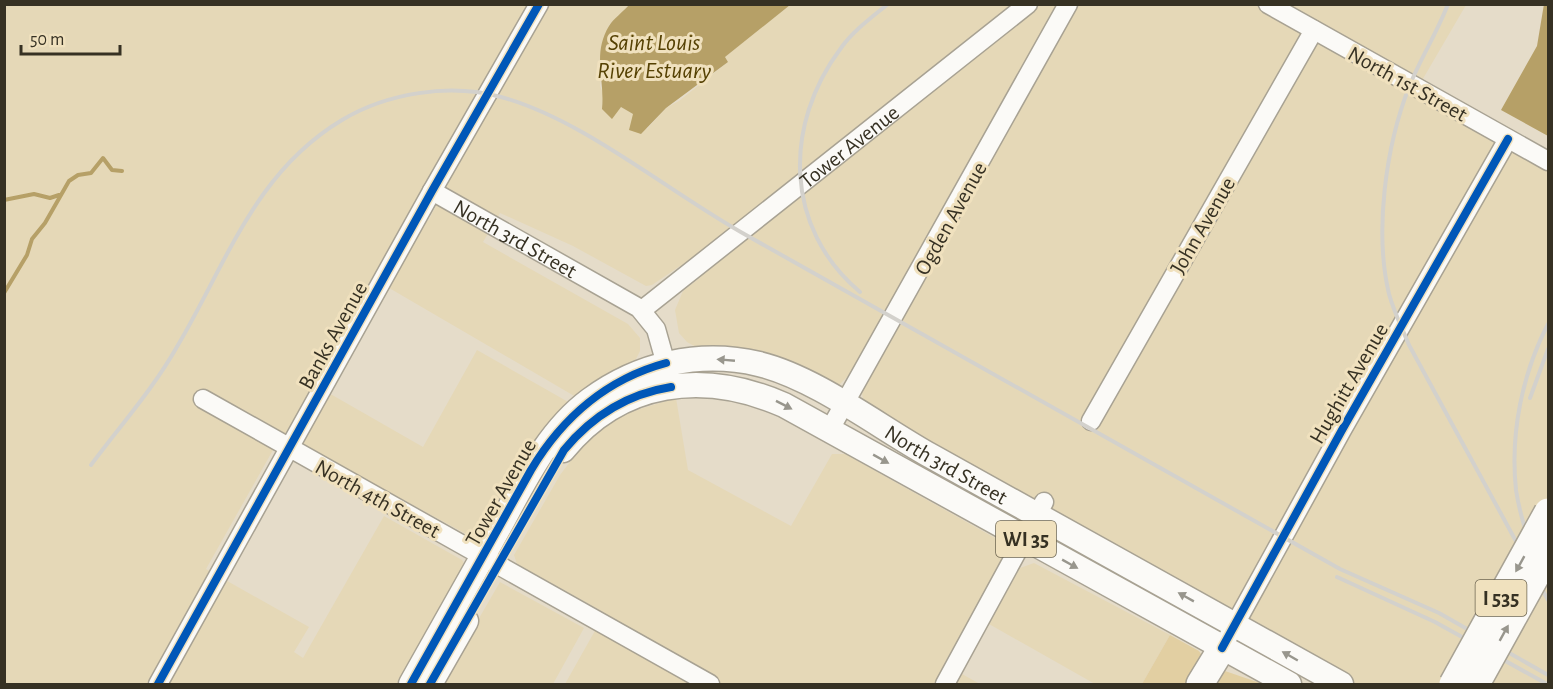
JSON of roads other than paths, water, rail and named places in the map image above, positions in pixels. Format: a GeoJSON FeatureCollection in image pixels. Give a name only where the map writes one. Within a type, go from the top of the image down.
{"type":"FeatureCollection","features":[{"type":"Feature","properties":{"kind":"highway","name":"I 535"},"geometry":{"type":"LineString","coordinates":[[1453,684],[1548,512]]}},
{"type":"Feature","properties":{"kind":"highway","name":"I 535"},"geometry":{"type":"LineString","coordinates":[[1476,684],[1548,554]]}},
{"type":"Feature","properties":{"kind":"highway"},"geometry":{"type":"LineString","coordinates":[[1200,684],[1228,636]]}},
{"type":"Feature","properties":{"kind":"main road","name":"North 3rd Street"},"geometry":{"type":"LineString","coordinates":[[666,363],[717,359],[758,364],[789,375],[1041,509],[1228,636],[1289,684]]}},
{"type":"Feature","properties":{"kind":"main road","name":"Tower Avenue"},"geometry":{"type":"LineString","coordinates":[[430,684],[540,455],[572,416],[609,387],[639,372],[666,363]]}},
{"type":"Feature","properties":{"kind":"main road","name":"North 3rd Street"},"geometry":{"type":"LineString","coordinates":[[671,387],[717,386],[756,393],[784,405],[1024,539],[1228,636],[1341,684]]}},
{"type":"Feature","properties":{"kind":"main road","name":"Tower Avenue"},"geometry":{"type":"LineString","coordinates":[[411,684],[490,561],[574,438],[596,417],[624,400],[646,391],[671,387]]}},
{"type":"Feature","properties":{"kind":"street","name":"Banks Avenue"},"geometry":{"type":"LineString","coordinates":[[158,684],[432,191],[539,4]]}},
{"type":"Feature","properties":{"kind":"street","name":"Tower Avenue"},"geometry":{"type":"LineString","coordinates":[[642,310],[1029,4]]}},
{"type":"Feature","properties":{"kind":"street","name":"Ogden Avenue"},"geometry":{"type":"LineString","coordinates":[[829,431],[1068,4]]}},
{"type":"Feature","properties":{"kind":"street","name":"North 1st Street"},"geometry":{"type":"LineString","coordinates":[[1268,4],[1548,161]]}},
{"type":"Feature","properties":{"kind":"street","name":"John Avenue"},"geometry":{"type":"LineString","coordinates":[[1091,421],[1314,30]]}},
{"type":"Feature","properties":{"kind":"street","name":"Hughitt Avenue"},"geometry":{"type":"LineString","coordinates":[[1228,636],[1508,139]]}},
{"type":"Feature","properties":{"kind":"street","name":"North 3rd Street"},"geometry":{"type":"LineString","coordinates":[[432,191],[629,300],[642,310],[656,329],[671,387]]}},
{"type":"Feature","properties":{"kind":"street","name":"North 4th Street"},"geometry":{"type":"LineString","coordinates":[[203,399],[490,561],[691,680],[710,684]]}},
{"type":"Feature","properties":{"kind":"street"},"geometry":{"type":"LineString","coordinates":[[945,684],[1041,509]]}},
{"type":"Feature","properties":{"kind":"water"},"geometry":{"type":"Polygon","coordinates":[[[1544,4],[1548,5],[1548,136],[1501,110],[1537,46],[1544,4]]]}},
{"type":"Feature","properties":{"kind":"water","name":"Saint Louis River Estuary"},"geometry":{"type":"Polygon","coordinates":[[[629,5],[790,5],[725,57],[728,62],[666,108],[641,134],[629,130],[633,114],[621,107],[612,119],[602,109],[601,47],[613,20],[629,5]]]}},
{"type":"Feature","properties":{"kind":"waterway"},"geometry":{"type":"LineString","coordinates":[[4,293],[27,255],[32,239],[45,223],[69,181],[78,175],[91,173],[103,158],[112,170],[122,171]]}},
{"type":"Feature","properties":{"kind":"waterway"},"geometry":{"type":"LineString","coordinates":[[4,200],[34,194],[50,198],[59,195]]}},
{"type":"Feature","properties":{"kind":"railway"},"geometry":{"type":"LineString","coordinates":[[860,292],[835,266],[817,238],[805,207],[800,175],[801,142],[809,110],[822,78],[846,42],[888,4]]}},
{"type":"Feature","properties":{"kind":"railway"},"geometry":{"type":"LineString","coordinates":[[1448,4],[1409,87],[1394,135],[1383,216],[1383,243],[1389,294],[1409,345],[1548,600]]}},
{"type":"Feature","properties":{"kind":"railway"},"geometry":{"type":"LineString","coordinates":[[91,465],[148,392],[169,361],[228,251],[265,192],[287,165],[312,141],[342,120],[398,97],[440,91],[481,93],[501,97],[532,108],[595,139],[746,235],[1340,569],[1439,613],[1548,675]]}},
{"type":"Feature","properties":{"kind":"railway"},"geometry":{"type":"LineString","coordinates":[[1539,570],[1516,490],[1515,447],[1525,384],[1531,363],[1548,324]]}},
{"type":"Feature","properties":{"kind":"railway"},"geometry":{"type":"LineString","coordinates":[[1530,398],[1548,349]]}},
{"type":"Feature","properties":{"kind":"railway"},"geometry":{"type":"LineString","coordinates":[[1337,577],[1435,622],[1547,684]]}}]}
